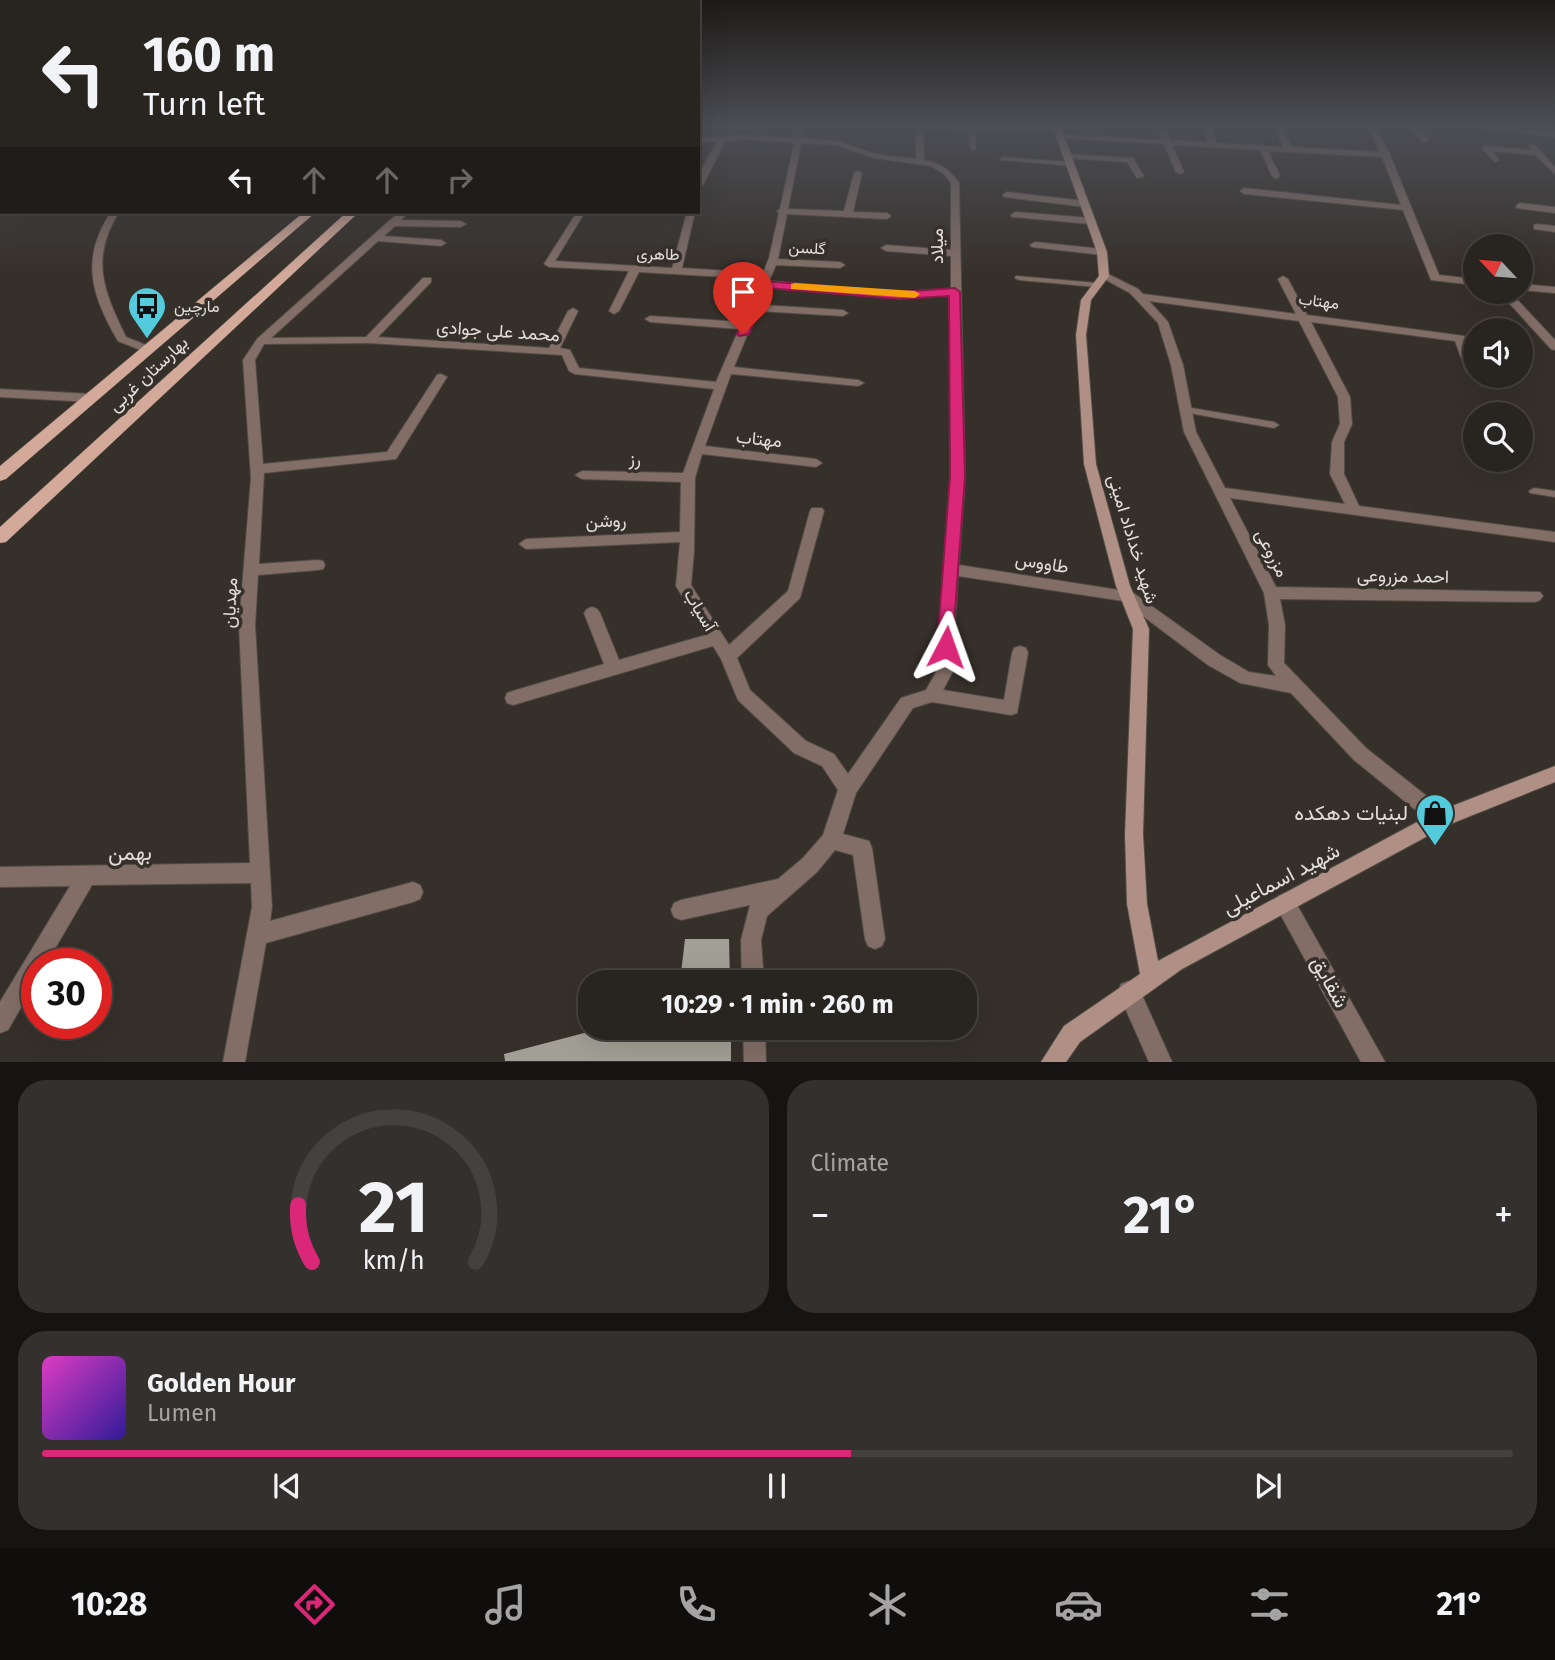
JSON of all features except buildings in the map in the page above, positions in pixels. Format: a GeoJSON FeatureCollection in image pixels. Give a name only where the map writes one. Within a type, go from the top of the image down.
{"type":"FeatureCollection","features":[{"type":"Feature","properties":{"kind":"main road","name":"بهارستان غربی"},"geometry":{"type":"LineString","coordinates":[[0,475],[308,214]]}},
{"type":"Feature","properties":{"kind":"main road","name":"بهارستان غربی"},"geometry":{"type":"LineString","coordinates":[[0,537],[351,214]]}},
{"type":"Feature","properties":{"kind":"street","name":"آسیاب"},"geometry":{"type":"LineString","coordinates":[[788,175],[768,274],[721,386],[688,478],[683,586],[728,656],[744,695],[800,747],[828,760],[848,789]]}},
{"type":"Feature","properties":{"kind":"street"},"geometry":{"type":"LineString","coordinates":[[848,214],[858,175]]}},
{"type":"Feature","properties":{"kind":"street","name":"میلاد"},"geometry":{"type":"LineString","coordinates":[[932,695],[944,673],[958,476],[955,183],[949,175]]}},
{"type":"Feature","properties":{"kind":"street","name":"شهید خداداد امینی"},"geometry":{"type":"LineString","coordinates":[[1074,175],[1102,253],[1100,281],[1086,300],[1081,335],[1090,464],[1128,596],[1141,629],[1133,834],[1137,904],[1151,977]]}},
{"type":"Feature","properties":{"kind":"street"},"geometry":{"type":"LineString","coordinates":[[1393,175],[1435,278],[1463,281]]}},
{"type":"Feature","properties":{"kind":"street"},"geometry":{"type":"LineString","coordinates":[[1244,191],[1406,208]]}},
{"type":"Feature","properties":{"kind":"street"},"geometry":{"type":"LineString","coordinates":[[1007,195],[1085,204]]}},
{"type":"Feature","properties":{"kind":"street"},"geometry":{"type":"LineString","coordinates":[[1520,206],[1555,210]]}},
{"type":"Feature","properties":{"kind":"street"},"geometry":{"type":"LineString","coordinates":[[781,211],[887,216]]}},
{"type":"Feature","properties":{"kind":"street"},"geometry":{"type":"LineString","coordinates":[[114,214],[96,245],[99,293],[122,339],[147,349]]}},
{"type":"Feature","properties":{"kind":"street","name":"مهدیان"},"geometry":{"type":"LineString","coordinates":[[234,1062],[262,907],[247,625],[257,469],[249,360],[261,341],[403,214]]}},
{"type":"Feature","properties":{"kind":"street","name":"طاهری"},"geometry":{"type":"LineString","coordinates":[[579,214],[549,264],[768,274]]}},
{"type":"Feature","properties":{"kind":"street"},"geometry":{"type":"LineString","coordinates":[[676,271],[690,214]]}},
{"type":"Feature","properties":{"kind":"street"},"geometry":{"type":"LineString","coordinates":[[1015,215],[1091,221]]}},
{"type":"Feature","properties":{"kind":"street"},"geometry":{"type":"LineString","coordinates":[[392,223],[461,224]]}},
{"type":"Feature","properties":{"kind":"street"},"geometry":{"type":"LineString","coordinates":[[1537,227],[1555,229]]}},
{"type":"Feature","properties":{"kind":"street"},"geometry":{"type":"LineString","coordinates":[[375,238],[442,243]]}},
{"type":"Feature","properties":{"kind":"street"},"geometry":{"type":"LineString","coordinates":[[1035,245],[1102,253]]}},
{"type":"Feature","properties":{"kind":"street"},"geometry":{"type":"LineString","coordinates":[[886,248],[955,253]]}},
{"type":"Feature","properties":{"kind":"street","name":"گلسن"},"geometry":{"type":"LineString","coordinates":[[768,274],[840,265]]}},
{"type":"Feature","properties":{"kind":"street"},"geometry":{"type":"LineString","coordinates":[[614,311],[635,270]]}},
{"type":"Feature","properties":{"kind":"street"},"geometry":{"type":"LineString","coordinates":[[768,274],[899,295],[955,292]]}},
{"type":"Feature","properties":{"kind":"street"},"geometry":{"type":"LineString","coordinates":[[1283,279],[1344,397],[1346,424],[1338,442],[1337,474],[1355,511]]}},
{"type":"Feature","properties":{"kind":"street"},"geometry":{"type":"LineString","coordinates":[[369,340],[427,280]]}},
{"type":"Feature","properties":{"kind":"street","name":"مزروعی"},"geometry":{"type":"LineString","coordinates":[[1100,281],[1139,297],[1163,322],[1177,365],[1190,432],[1271,593],[1277,625],[1276,665],[1360,754],[1441,819]]}},
{"type":"Feature","properties":{"kind":"street"},"geometry":{"type":"LineString","coordinates":[[1533,288],[1555,290]]}},
{"type":"Feature","properties":{"kind":"street","name":"مهتاب"},"geometry":{"type":"LineString","coordinates":[[1139,297],[1460,338],[1463,346]]}},
{"type":"Feature","properties":{"kind":"street"},"geometry":{"type":"LineString","coordinates":[[1515,304],[1555,347]]}},
{"type":"Feature","properties":{"kind":"street"},"geometry":{"type":"LineString","coordinates":[[754,308],[843,313]]}},
{"type":"Feature","properties":{"kind":"street"},"geometry":{"type":"LineString","coordinates":[[553,351],[573,311]]}},
{"type":"Feature","properties":{"kind":"street"},"geometry":{"type":"LineString","coordinates":[[650,319],[746,326]]}},
{"type":"Feature","properties":{"kind":"street","name":"محمد علی جوادی"},"geometry":{"type":"LineString","coordinates":[[261,341],[369,340],[566,352],[575,371],[721,386]]}},
{"type":"Feature","properties":{"kind":"street"},"geometry":{"type":"LineString","coordinates":[[728,370],[858,383]]}},
{"type":"Feature","properties":{"kind":"street"},"geometry":{"type":"LineString","coordinates":[[257,469],[391,457],[441,377]]}},
{"type":"Feature","properties":{"kind":"street"},"geometry":{"type":"LineString","coordinates":[[0,393],[91,398]]}},
{"type":"Feature","properties":{"kind":"street","name":"مهتاب"},"geometry":{"type":"LineString","coordinates":[[698,449],[816,463]]}},
{"type":"Feature","properties":{"kind":"street","name":"رز"},"geometry":{"type":"LineString","coordinates":[[582,475],[688,478]]}},
{"type":"Feature","properties":{"kind":"street"},"geometry":{"type":"LineString","coordinates":[[1219,492],[1555,537]]}},
{"type":"Feature","properties":{"kind":"street"},"geometry":{"type":"LineString","coordinates":[[728,656],[795,594],[817,511]]}},
{"type":"Feature","properties":{"kind":"street","name":"روشن"},"geometry":{"type":"LineString","coordinates":[[526,544],[687,537]]}},
{"type":"Feature","properties":{"kind":"street"},"geometry":{"type":"LineString","coordinates":[[251,570],[318,565]]}},
{"type":"Feature","properties":{"kind":"street","name":"طاووس"},"geometry":{"type":"LineString","coordinates":[[951,569],[1128,596]]}},
{"type":"Feature","properties":{"kind":"street","name":"احمد مزروعی"},"geometry":{"type":"LineString","coordinates":[[1271,593],[1535,596]]}},
{"type":"Feature","properties":{"kind":"street"},"geometry":{"type":"LineString","coordinates":[[1128,596],[1214,660],[1246,678],[1294,686]]}},
{"type":"Feature","properties":{"kind":"street"},"geometry":{"type":"LineString","coordinates":[[592,613],[614,668]]}},
{"type":"Feature","properties":{"kind":"street"},"geometry":{"type":"LineString","coordinates":[[513,698],[717,638]]}},
{"type":"Feature","properties":{"kind":"street"},"geometry":{"type":"LineString","coordinates":[[752,970],[751,940],[758,910],[780,888],[810,865],[831,839],[848,789],[907,703],[932,695],[1011,708],[1020,653]]}},
{"type":"Feature","properties":{"kind":"street","name":"شهید اسماعیلی"},"geometry":{"type":"LineString","coordinates":[[1052,1062],[1072,1034],[1151,977],[1441,819],[1555,774]]}},
{"type":"Feature","properties":{"kind":"street"},"geometry":{"type":"LineString","coordinates":[[831,839],[862,848],[875,939]]}},
{"type":"Feature","properties":{"kind":"street","name":"بهمن"},"geometry":{"type":"LineString","coordinates":[[0,877],[260,873]]}},
{"type":"Feature","properties":{"kind":"street"},"geometry":{"type":"LineString","coordinates":[[0,1022],[87,876]]}},
{"type":"Feature","properties":{"kind":"street"},"geometry":{"type":"LineString","coordinates":[[681,910],[780,888]]}},
{"type":"Feature","properties":{"kind":"street"},"geometry":{"type":"LineString","coordinates":[[257,935],[413,892]]}},
{"type":"Feature","properties":{"kind":"street","name":"شقایق"},"geometry":{"type":"LineString","coordinates":[[1285,903],[1374,1062]]}},
{"type":"Feature","properties":{"kind":"street"},"geometry":{"type":"LineString","coordinates":[[1129,992],[1161,1062]]}},
{"type":"Feature","properties":{"kind":"street"},"geometry":{"type":"LineString","coordinates":[[754,1040],[755,1062]]}},
{"type":"Feature","properties":{"kind":"lane"},"geometry":{"type":"LineString","coordinates":[[1019,278],[1100,281]]}},
{"type":"Feature","properties":{"kind":"lane"},"geometry":{"type":"LineString","coordinates":[[1186,410],[1274,425]]}},
{"type":"Feature","properties":{"kind":"lane"},"geometry":{"type":"LineString","coordinates":[[1534,491],[1555,494]]}},
{"type":"Feature","properties":{"kind":"slow traffic"},"geometry":{"type":"LineString","coordinates":[[795,286],[915,294]]}},
{"type":"Feature","properties":{"kind":"place","name":"مارچین"},"geometry":{"type":"Point","coordinates":[147,340]}},
{"type":"Feature","properties":{"kind":"place","name":"لبنیات دهکده"},"geometry":{"type":"Point","coordinates":[1435,847]}},
{"type":"Feature","properties":{"kind":"route"},"geometry":{"type":"LineString","coordinates":[[743,334],[763,284],[899,295],[955,292],[958,476],[946,647]]}}]}
